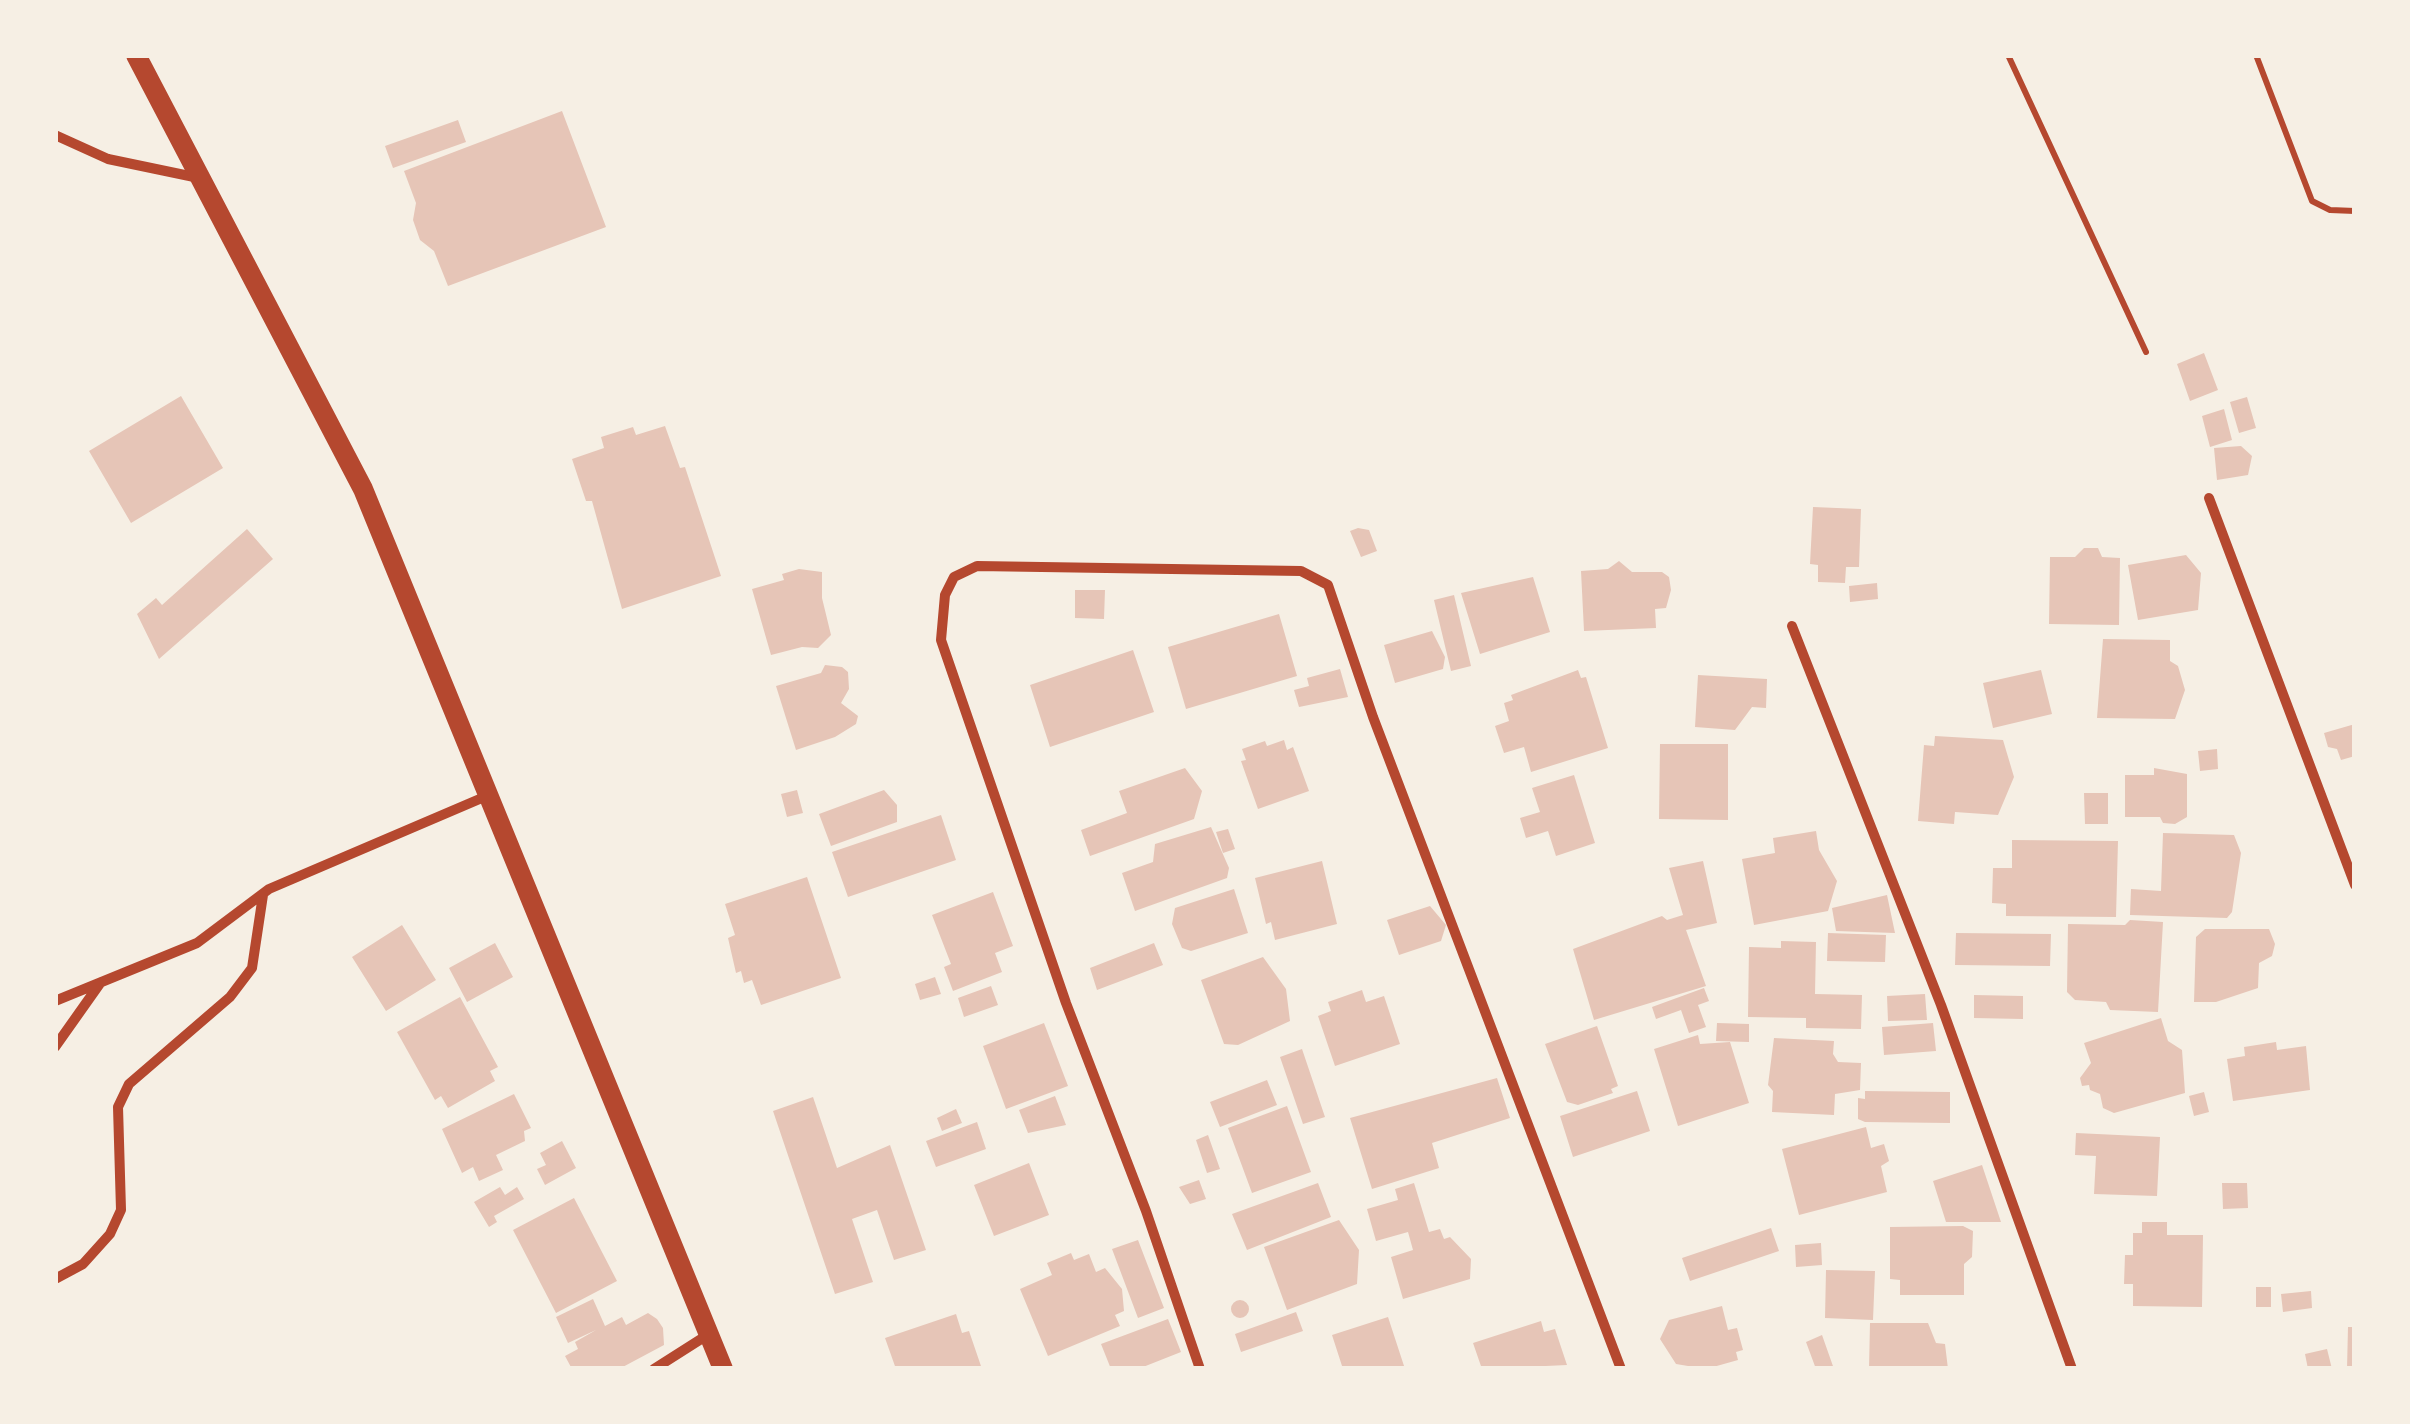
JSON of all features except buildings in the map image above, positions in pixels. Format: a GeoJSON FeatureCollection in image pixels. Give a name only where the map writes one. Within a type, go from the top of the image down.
{"type":"FeatureCollection","features":[{"type":"Feature","properties":{"kind":"main road"},"geometry":{"type":"LineString","coordinates":[[136,55],[363,489],[723,1369]]}},
{"type":"Feature","properties":{"kind":"street"},"geometry":{"type":"LineString","coordinates":[[55,135],[108,159],[198,178]]}},
{"type":"Feature","properties":{"kind":"street"},"geometry":{"type":"LineString","coordinates":[[2209,498],[2355,885]]}},
{"type":"Feature","properties":{"kind":"street"},"geometry":{"type":"LineString","coordinates":[[1200,1369],[1146,1211],[1066,1004],[941,640],[945,595],[954,577],[977,566],[1302,572],[1328,585],[1620,1369]]}},
{"type":"Feature","properties":{"kind":"street"},"geometry":{"type":"LineString","coordinates":[[1792,626],[1941,1005],[2072,1369]]}},
{"type":"Feature","properties":{"kind":"street"},"geometry":{"type":"LineString","coordinates":[[55,1001],[197,943],[263,894],[490,795]]}},
{"type":"Feature","properties":{"kind":"street"},"geometry":{"type":"LineString","coordinates":[[55,1279],[83,1264],[110,1234],[121,1210],[116,1137],[118,1107],[129,1084],[230,997],[252,968],[263,894]]}},
{"type":"Feature","properties":{"kind":"street"},"geometry":{"type":"LineString","coordinates":[[55,1047],[102,981]]}},
{"type":"Feature","properties":{"kind":"street"},"geometry":{"type":"LineString","coordinates":[[654,1369],[710,1334]]}},
{"type":"Feature","properties":{"kind":"path"},"geometry":{"type":"LineString","coordinates":[[2008,55],[2146,352]]}},
{"type":"Feature","properties":{"kind":"path"},"geometry":{"type":"LineString","coordinates":[[2256,55],[2312,200],[2330,210],[2355,211]]}}]}
